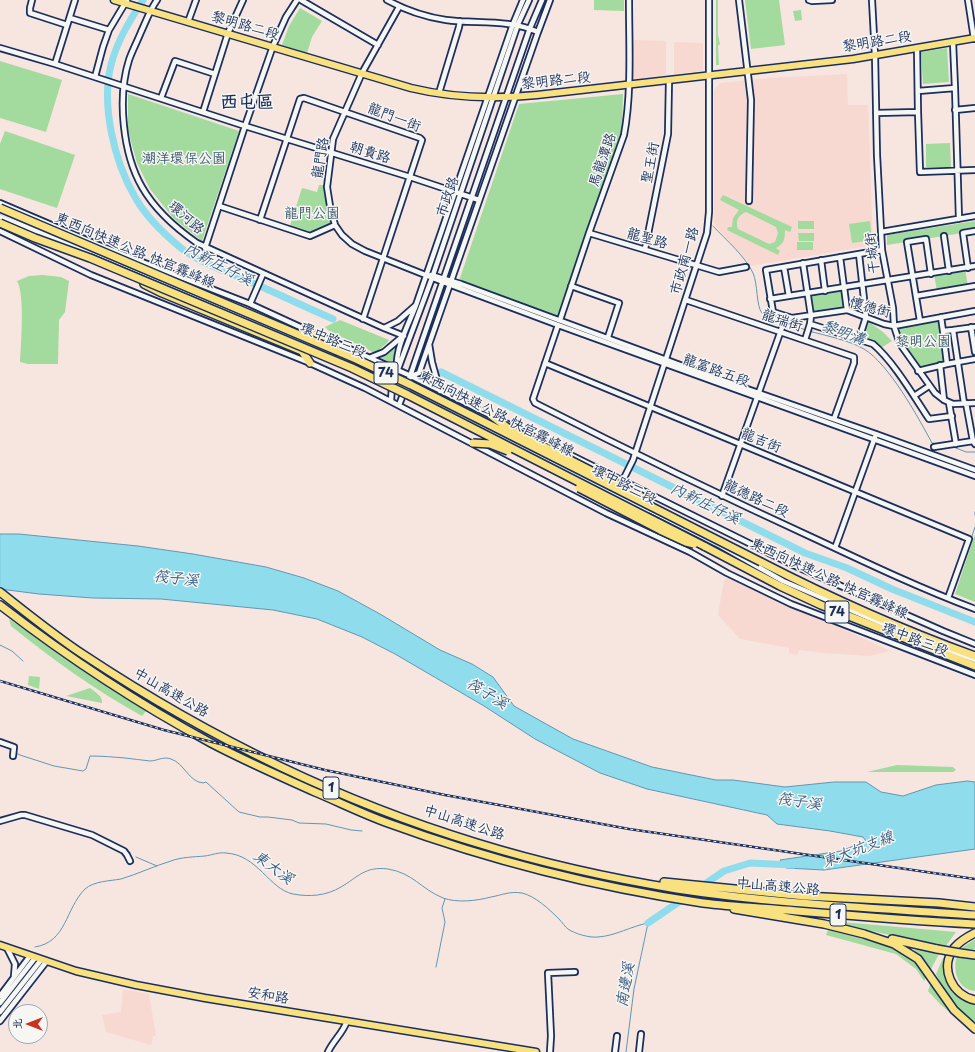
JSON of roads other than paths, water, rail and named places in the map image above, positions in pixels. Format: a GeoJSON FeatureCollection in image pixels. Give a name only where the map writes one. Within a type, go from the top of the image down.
{"type":"FeatureCollection","features":[{"type":"Feature","properties":{"kind":"highway","name":"東西向快速公路 快官霧峰線"},"geometry":{"type":"LineString","coordinates":[[0,208],[318,342],[397,378],[793,578],[926,638],[975,656]]}},
{"type":"Feature","properties":{"kind":"highway","name":"東西向快速公路 快官霧峰線"},"geometry":{"type":"LineString","coordinates":[[0,223],[35,238],[90,258],[352,368],[408,395],[780,586],[821,605],[975,665]]}},
{"type":"Feature","properties":{"kind":"highway"},"geometry":{"type":"LineString","coordinates":[[97,250],[104,250],[151,268],[307,333],[322,337]]}},
{"type":"Feature","properties":{"kind":"highway"},"geometry":{"type":"LineString","coordinates":[[90,258],[162,293],[302,351],[310,363]]}},
{"type":"Feature","properties":{"kind":"highway"},"geometry":{"type":"LineString","coordinates":[[492,416],[508,428],[693,524],[761,562]]}},
{"type":"Feature","properties":{"kind":"highway"},"geometry":{"type":"LineString","coordinates":[[474,443],[490,444],[510,452],[660,530],[686,542],[704,546]]}},
{"type":"Feature","properties":{"kind":"highway","name":"中山高速公路"},"geometry":{"type":"LineString","coordinates":[[0,592],[65,642],[132,685],[228,741],[304,777],[365,803],[476,843],[590,872],[677,889],[720,891],[784,901],[975,915]]}},
{"type":"Feature","properties":{"kind":"highway","name":"中山高速公路"},"geometry":{"type":"LineString","coordinates":[[0,605],[43,638],[95,673],[139,701],[212,743],[360,812],[469,850],[588,881],[701,902],[846,915],[975,924]]}},
{"type":"Feature","properties":{"kind":"highway"},"geometry":{"type":"LineString","coordinates":[[641,882],[666,882],[720,891],[939,903],[975,907]]}},
{"type":"Feature","properties":{"kind":"highway"},"geometry":{"type":"LineString","coordinates":[[939,903],[975,902]]}},
{"type":"Feature","properties":{"kind":"highway"},"geometry":{"type":"LineString","coordinates":[[709,903],[745,912],[824,924],[937,949],[975,955]]}},
{"type":"Feature","properties":{"kind":"highway"},"geometry":{"type":"LineString","coordinates":[[864,934],[894,944],[918,959],[954,1010],[975,1029]]}},
{"type":"Feature","properties":{"kind":"highway"},"geometry":{"type":"LineString","coordinates":[[975,934],[962,940],[956,946],[951,953],[948,966],[950,978],[956,989],[966,997],[975,1000]]}},
{"type":"Feature","properties":{"kind":"main road"},"geometry":{"type":"LineString","coordinates":[[114,0],[127,2]]}},
{"type":"Feature","properties":{"kind":"main road","name":"黎明路二段"},"geometry":{"type":"LineString","coordinates":[[127,2],[188,22],[362,72],[411,88],[439,93],[492,97],[515,97],[853,59],[974,38]]}},
{"type":"Feature","properties":{"kind":"main road","name":"安和路"},"geometry":{"type":"LineString","coordinates":[[0,945],[76,971],[136,985],[205,998],[536,1052]]}},
{"type":"Feature","properties":{"kind":"street"},"geometry":{"type":"LineString","coordinates":[[32,0],[30,13],[67,25]]}},
{"type":"Feature","properties":{"kind":"street"},"geometry":{"type":"LineString","coordinates":[[55,64],[76,0]]}},
{"type":"Feature","properties":{"kind":"street","name":"環河路"},"geometry":{"type":"LineString","coordinates":[[157,0],[149,10],[129,61],[124,86],[124,128],[127,147],[135,172],[142,187],[164,215],[186,235],[206,248],[262,276],[404,336]]}},
{"type":"Feature","properties":{"kind":"street"},"geometry":{"type":"LineString","coordinates":[[188,22],[196,0]]}},
{"type":"Feature","properties":{"kind":"street"},"geometry":{"type":"LineString","coordinates":[[203,112],[228,33],[243,0]]}},
{"type":"Feature","properties":{"kind":"street"},"geometry":{"type":"LineString","coordinates":[[206,248],[245,126],[273,46],[286,17],[297,0]]}},
{"type":"Feature","properties":{"kind":"street"},"geometry":{"type":"LineString","coordinates":[[301,0],[378,45]]}},
{"type":"Feature","properties":{"kind":"street"},"geometry":{"type":"LineString","coordinates":[[387,0],[399,7],[434,17],[460,21],[516,24],[538,32]]}},
{"type":"Feature","properties":{"kind":"street","name":"市政路"},"geometry":{"type":"LineString","coordinates":[[391,401],[393,383],[433,276],[461,195],[523,0]]}},
{"type":"Feature","properties":{"kind":"street","name":"市政路"},"geometry":{"type":"LineString","coordinates":[[516,24],[529,0]]}},
{"type":"Feature","properties":{"kind":"street","name":"市政路"},"geometry":{"type":"LineString","coordinates":[[399,405],[411,376],[530,28],[542,0]]}},
{"type":"Feature","properties":{"kind":"street","name":"市政路"},"geometry":{"type":"LineString","coordinates":[[411,376],[419,373],[550,0]]}},
{"type":"Feature","properties":{"kind":"street","name":"馬龍潭路"},"geometry":{"type":"LineString","coordinates":[[533,399],[624,135],[627,120],[629,0]]}},
{"type":"Feature","properties":{"kind":"street","name":"市政南一路"},"geometry":{"type":"LineString","coordinates":[[606,513],[617,495],[635,454],[707,232],[709,0]]}},
{"type":"Feature","properties":{"kind":"street"},"geometry":{"type":"LineString","coordinates":[[739,0],[751,100],[749,201]]}},
{"type":"Feature","properties":{"kind":"street"},"geometry":{"type":"LineString","coordinates":[[809,0],[832,0]]}},
{"type":"Feature","properties":{"kind":"street","name":"干城街"},"geometry":{"type":"LineString","coordinates":[[872,0],[882,250],[893,308],[894,326],[900,344],[928,386],[949,403]]}},
{"type":"Feature","properties":{"kind":"street"},"geometry":{"type":"LineString","coordinates":[[968,0],[974,38]]}},
{"type":"Feature","properties":{"kind":"street"},"geometry":{"type":"LineString","coordinates":[[0,48],[95,77],[109,30],[127,2]]}},
{"type":"Feature","properties":{"kind":"street","name":"龍門路"},"geometry":{"type":"LineString","coordinates":[[399,7],[362,72],[333,139],[327,187],[330,206],[335,225],[352,244],[382,258],[450,283]]}},
{"type":"Feature","properties":{"kind":"street"},"geometry":{"type":"LineString","coordinates":[[70,18],[109,30]]}},
{"type":"Feature","properties":{"kind":"street"},"geometry":{"type":"LineString","coordinates":[[439,93],[460,27],[460,21]]}},
{"type":"Feature","properties":{"kind":"street"},"geometry":{"type":"LineString","coordinates":[[953,42],[959,219]]}},
{"type":"Feature","properties":{"kind":"street"},"geometry":{"type":"LineString","coordinates":[[918,48],[920,172],[975,170]]}},
{"type":"Feature","properties":{"kind":"street"},"geometry":{"type":"LineString","coordinates":[[161,98],[175,61],[215,74]]}},
{"type":"Feature","properties":{"kind":"street","name":"朝貴路"},"geometry":{"type":"LineString","coordinates":[[95,77],[100,80],[118,84],[479,200]]}},
{"type":"Feature","properties":{"kind":"street","name":"聖王街"},"geometry":{"type":"LineString","coordinates":[[645,249],[668,134],[668,80]]}},
{"type":"Feature","properties":{"kind":"street"},"geometry":{"type":"LineString","coordinates":[[918,91],[954,88]]}},
{"type":"Feature","properties":{"kind":"street","name":"市政路"},"geometry":{"type":"LineString","coordinates":[[398,370],[396,361],[416,305],[425,274],[492,97]]}},
{"type":"Feature","properties":{"kind":"street","name":"龍門一街"},"geometry":{"type":"LineString","coordinates":[[260,220],[300,99],[304,98],[420,138],[422,140],[363,319]]}},
{"type":"Feature","properties":{"kind":"street"},"geometry":{"type":"LineString","coordinates":[[955,110],[975,108]]}},
{"type":"Feature","properties":{"kind":"street"},"geometry":{"type":"LineString","coordinates":[[876,113],[918,112]]}},
{"type":"Feature","properties":{"kind":"street","name":"環中路三段"},"geometry":{"type":"LineString","coordinates":[[0,203],[96,244],[250,304],[398,370],[624,478],[791,564],[975,644]]}},
{"type":"Feature","properties":{"kind":"street"},"geometry":{"type":"LineString","coordinates":[[219,206],[310,236],[335,225]]}},
{"type":"Feature","properties":{"kind":"street","name":"環中路三段"},"geometry":{"type":"LineString","coordinates":[[0,212],[355,362],[393,383]]}},
{"type":"Feature","properties":{"kind":"street"},"geometry":{"type":"LineString","coordinates":[[881,232],[975,216]]}},
{"type":"Feature","properties":{"kind":"street","name":"環中路三段"},"geometry":{"type":"LineString","coordinates":[[0,217],[317,349],[393,383],[721,546],[783,581],[925,642],[975,660]]}},
{"type":"Feature","properties":{"kind":"street","name":"環中路三段"},"geometry":{"type":"LineString","coordinates":[[0,231],[91,275],[241,334],[365,388],[474,443],[606,513],[690,552],[727,573],[791,604],[975,675]]}},
{"type":"Feature","properties":{"kind":"street"},"geometry":{"type":"LineString","coordinates":[[968,268],[963,233],[975,231]]}},
{"type":"Feature","properties":{"kind":"street","name":"龍聖路"},"geometry":{"type":"LineString","coordinates":[[589,233],[719,272],[746,267]]}},
{"type":"Feature","properties":{"kind":"street"},"geometry":{"type":"LineString","coordinates":[[944,236],[949,271]]}},
{"type":"Feature","properties":{"kind":"street"},"geometry":{"type":"LineString","coordinates":[[920,321],[907,242],[926,239],[931,274]]}},
{"type":"Feature","properties":{"kind":"street"},"geometry":{"type":"LineString","coordinates":[[882,250],[766,270],[770,299],[975,266]]}},
{"type":"Feature","properties":{"kind":"street"},"geometry":{"type":"LineString","coordinates":[[858,254],[866,317],[858,340]]}},
{"type":"Feature","properties":{"kind":"street"},"geometry":{"type":"LineString","coordinates":[[840,257],[847,310]]}},
{"type":"Feature","properties":{"kind":"street"},"geometry":{"type":"LineString","coordinates":[[821,260],[825,291]]}},
{"type":"Feature","properties":{"kind":"street"},"geometry":{"type":"LineString","coordinates":[[803,263],[811,316],[810,325],[805,339]]}},
{"type":"Feature","properties":{"kind":"street"},"geometry":{"type":"LineString","coordinates":[[784,267],[789,296]]}},
{"type":"Feature","properties":{"kind":"street"},"geometry":{"type":"LineString","coordinates":[[250,304],[262,276]]}},
{"type":"Feature","properties":{"kind":"street"},"geometry":{"type":"LineString","coordinates":[[184,291],[189,281]]}},
{"type":"Feature","properties":{"kind":"street","name":"龍富路五段"},"geometry":{"type":"LineString","coordinates":[[450,283],[975,476]]}},
{"type":"Feature","properties":{"kind":"street"},"geometry":{"type":"LineString","coordinates":[[571,286],[619,303],[608,337]]}},
{"type":"Feature","properties":{"kind":"street"},"geometry":{"type":"LineString","coordinates":[[916,296],[975,286]]}},
{"type":"Feature","properties":{"kind":"street","name":"懷德街"},"geometry":{"type":"LineString","coordinates":[[770,299],[773,312],[792,318],[847,310],[884,324],[894,326],[975,311]]}},
{"type":"Feature","properties":{"kind":"street","name":"龍瑞街"},"geometry":{"type":"LineString","coordinates":[[686,300],[805,339],[854,357],[854,363],[834,419]]}},
{"type":"Feature","properties":{"kind":"street"},"geometry":{"type":"LineString","coordinates":[[384,328],[398,321],[416,305]]}},
{"type":"Feature","properties":{"kind":"street"},"geometry":{"type":"LineString","coordinates":[[941,317],[947,364]]}},
{"type":"Feature","properties":{"kind":"street"},"geometry":{"type":"LineString","coordinates":[[722,496],[759,396],[785,319]]}},
{"type":"Feature","properties":{"kind":"street","name":"龍富路五段"},"geometry":{"type":"LineString","coordinates":[[559,323],[608,337],[665,361]]}},
{"type":"Feature","properties":{"kind":"street"},"geometry":{"type":"LineString","coordinates":[[810,325],[873,344],[879,349],[929,419],[952,416]]}},
{"type":"Feature","properties":{"kind":"street"},"geometry":{"type":"LineString","coordinates":[[369,358],[384,352],[413,327]]}},
{"type":"Feature","properties":{"kind":"street"},"geometry":{"type":"LineString","coordinates":[[943,331],[973,327],[975,352]]}},
{"type":"Feature","properties":{"kind":"street"},"geometry":{"type":"LineString","coordinates":[[934,447],[974,443],[965,403],[953,330]]}},
{"type":"Feature","properties":{"kind":"street"},"geometry":{"type":"LineString","coordinates":[[429,343],[432,362],[440,391]]}},
{"type":"Feature","properties":{"kind":"street"},"geometry":{"type":"LineString","coordinates":[[918,371],[940,365],[975,359]]}},
{"type":"Feature","properties":{"kind":"street","name":"龍吉街"},"geometry":{"type":"LineString","coordinates":[[545,363],[969,539],[948,598]]}},
{"type":"Feature","properties":{"kind":"street"},"geometry":{"type":"LineString","coordinates":[[940,365],[944,400]]}},
{"type":"Feature","properties":{"kind":"street"},"geometry":{"type":"LineString","coordinates":[[914,396],[928,386]]}},
{"type":"Feature","properties":{"kind":"street","name":"龍富路五段"},"geometry":{"type":"LineString","coordinates":[[759,396],[834,419],[975,470]]}},
{"type":"Feature","properties":{"kind":"street","name":"龍德路二段"},"geometry":{"type":"LineString","coordinates":[[533,399],[535,402],[635,454],[722,496],[835,548],[975,609]]}},
{"type":"Feature","properties":{"kind":"street"},"geometry":{"type":"LineString","coordinates":[[956,444],[949,403],[975,403]]}},
{"type":"Feature","properties":{"kind":"street"},"geometry":{"type":"LineString","coordinates":[[835,548],[876,434]]}},
{"type":"Feature","properties":{"kind":"street","name":"環中路三段"},"geometry":{"type":"LineString","coordinates":[[617,495],[783,584],[975,665]]}},
{"type":"Feature","properties":{"kind":"street"},"geometry":{"type":"LineString","coordinates":[[0,742],[14,747],[13,756]]}},
{"type":"Feature","properties":{"kind":"street"},"geometry":{"type":"LineString","coordinates":[[0,821],[25,815],[92,835],[124,851],[128,855],[130,861]]}},
{"type":"Feature","properties":{"kind":"street"},"geometry":{"type":"LineString","coordinates":[[7,948],[16,969],[13,979]]}},
{"type":"Feature","properties":{"kind":"street"},"geometry":{"type":"LineString","coordinates":[[0,996],[13,979],[38,959]]}},
{"type":"Feature","properties":{"kind":"street"},"geometry":{"type":"LineString","coordinates":[[0,1003],[38,959]]}},
{"type":"Feature","properties":{"kind":"street"},"geometry":{"type":"LineString","coordinates":[[0,1012],[38,959]]}},
{"type":"Feature","properties":{"kind":"street"},"geometry":{"type":"LineString","coordinates":[[0,1021],[38,959]]}},
{"type":"Feature","properties":{"kind":"street"},"geometry":{"type":"LineString","coordinates":[[550,1052],[551,1036],[548,973],[575,972]]}},
{"type":"Feature","properties":{"kind":"street"},"geometry":{"type":"LineString","coordinates":[[328,1052],[331,1045],[344,1030],[347,1021]]}},
{"type":"Feature","properties":{"kind":"street"},"geometry":{"type":"LineString","coordinates":[[639,1052],[641,1034]]}},
{"type":"Feature","properties":{"kind":"street"},"geometry":{"type":"LineString","coordinates":[[615,1052],[616,1036]]}},
{"type":"Feature","properties":{"kind":"water","name":"筏子溪"},"geometry":{"type":"Polygon","coordinates":[[[0,534],[19,534],[138,546],[266,567],[304,578],[338,591],[440,650],[472,664],[493,677],[514,706],[573,739],[652,767],[716,780],[733,780],[785,787],[834,782],[866,782],[881,792],[903,796],[936,785],[967,781],[975,782],[975,849],[824,870],[786,868],[780,860],[841,851],[866,841],[863,837],[777,824],[767,815],[647,789],[600,773],[535,739],[484,706],[395,654],[362,637],[317,619],[273,610],[161,599],[93,598],[39,594],[0,589],[0,534]]]}},
{"type":"Feature","properties":{"kind":"waterway","name":"內新庄仔溪"},"geometry":{"type":"LineString","coordinates":[[143,0],[124,31],[111,65],[108,81],[111,132],[121,167],[139,204],[156,225],[188,253],[211,265],[333,319]]}},
{"type":"Feature","properties":{"kind":"waterway","name":"黎明溝"},"geometry":{"type":"LineString","coordinates":[[713,226],[740,254],[750,267],[755,278],[759,305],[762,313],[781,323]]}},
{"type":"Feature","properties":{"kind":"waterway","name":"黎明溝"},"geometry":{"type":"LineString","coordinates":[[785,323],[806,330]]}},
{"type":"Feature","properties":{"kind":"waterway","name":"黎明溝"},"geometry":{"type":"LineString","coordinates":[[809,331],[851,343],[874,356],[893,378],[919,419],[932,443],[940,444]]}},
{"type":"Feature","properties":{"kind":"waterway","name":"內新庄仔溪"},"geometry":{"type":"LineString","coordinates":[[441,372],[805,553],[847,568],[892,589],[975,622]]}},
{"type":"Feature","properties":{"kind":"waterway","name":"黎明溝"},"geometry":{"type":"LineString","coordinates":[[951,446],[966,452],[975,452]]}},
{"type":"Feature","properties":{"kind":"waterway"},"geometry":{"type":"LineString","coordinates":[[972,536],[975,527]]}},
{"type":"Feature","properties":{"kind":"waterway"},"geometry":{"type":"LineString","coordinates":[[0,645],[12,651],[23,661]]}},
{"type":"Feature","properties":{"kind":"waterway"},"geometry":{"type":"LineString","coordinates":[[17,745],[16,753],[20,755],[54,766],[83,771],[86,769],[90,756],[150,761],[168,758],[180,764],[190,776],[198,782],[206,782],[239,812],[260,817],[292,820],[299,823],[326,824],[362,831]]}},
{"type":"Feature","properties":{"kind":"waterway","name":"東大溪"},"geometry":{"type":"LineString","coordinates":[[35,947],[46,944],[54,939],[60,932],[78,897],[89,886],[121,879],[165,863],[188,857],[221,853],[237,855],[247,860],[285,891],[293,894],[305,895],[317,895],[335,890],[362,873],[373,869],[388,869],[404,874],[435,894],[448,900],[473,900],[514,892],[522,893],[537,900],[546,907],[568,929],[587,936],[604,936],[648,923],[634,989],[626,1052]]}},
{"type":"Feature","properties":{"kind":"waterway"},"geometry":{"type":"LineString","coordinates":[[136,857],[157,866]]}},
{"type":"Feature","properties":{"kind":"waterway","name":"東大坑支線"},"geometry":{"type":"LineString","coordinates":[[648,923],[724,871],[750,863],[793,865]]}},
{"type":"Feature","properties":{"kind":"waterway"},"geometry":{"type":"LineString","coordinates":[[436,967],[445,922],[442,908],[445,899]]}},
{"type":"Feature","properties":{"kind":"railway"},"geometry":{"type":"LineString","coordinates":[[0,681],[164,730],[325,770],[445,795],[629,829],[975,879]]}},
{"type":"Feature","properties":{"kind":"district","name":"西屯區"},"geometry":{"type":"Point","coordinates":[247,103]}},
{"type":"Feature","properties":{"kind":"park label","name":"潮洋環保公園"},"geometry":{"type":"Point","coordinates":[184,159]}},
{"type":"Feature","properties":{"kind":"park label","name":"龍門公園"},"geometry":{"type":"Point","coordinates":[312,214]}},
{"type":"Feature","properties":{"kind":"park label","name":"黎明公園"},"geometry":{"type":"Point","coordinates":[923,342]}},
{"type":"Feature","properties":{"kind":"water label","name":"南邊溪"},"geometry":{"type":"Point","coordinates":[626,985]}}]}
